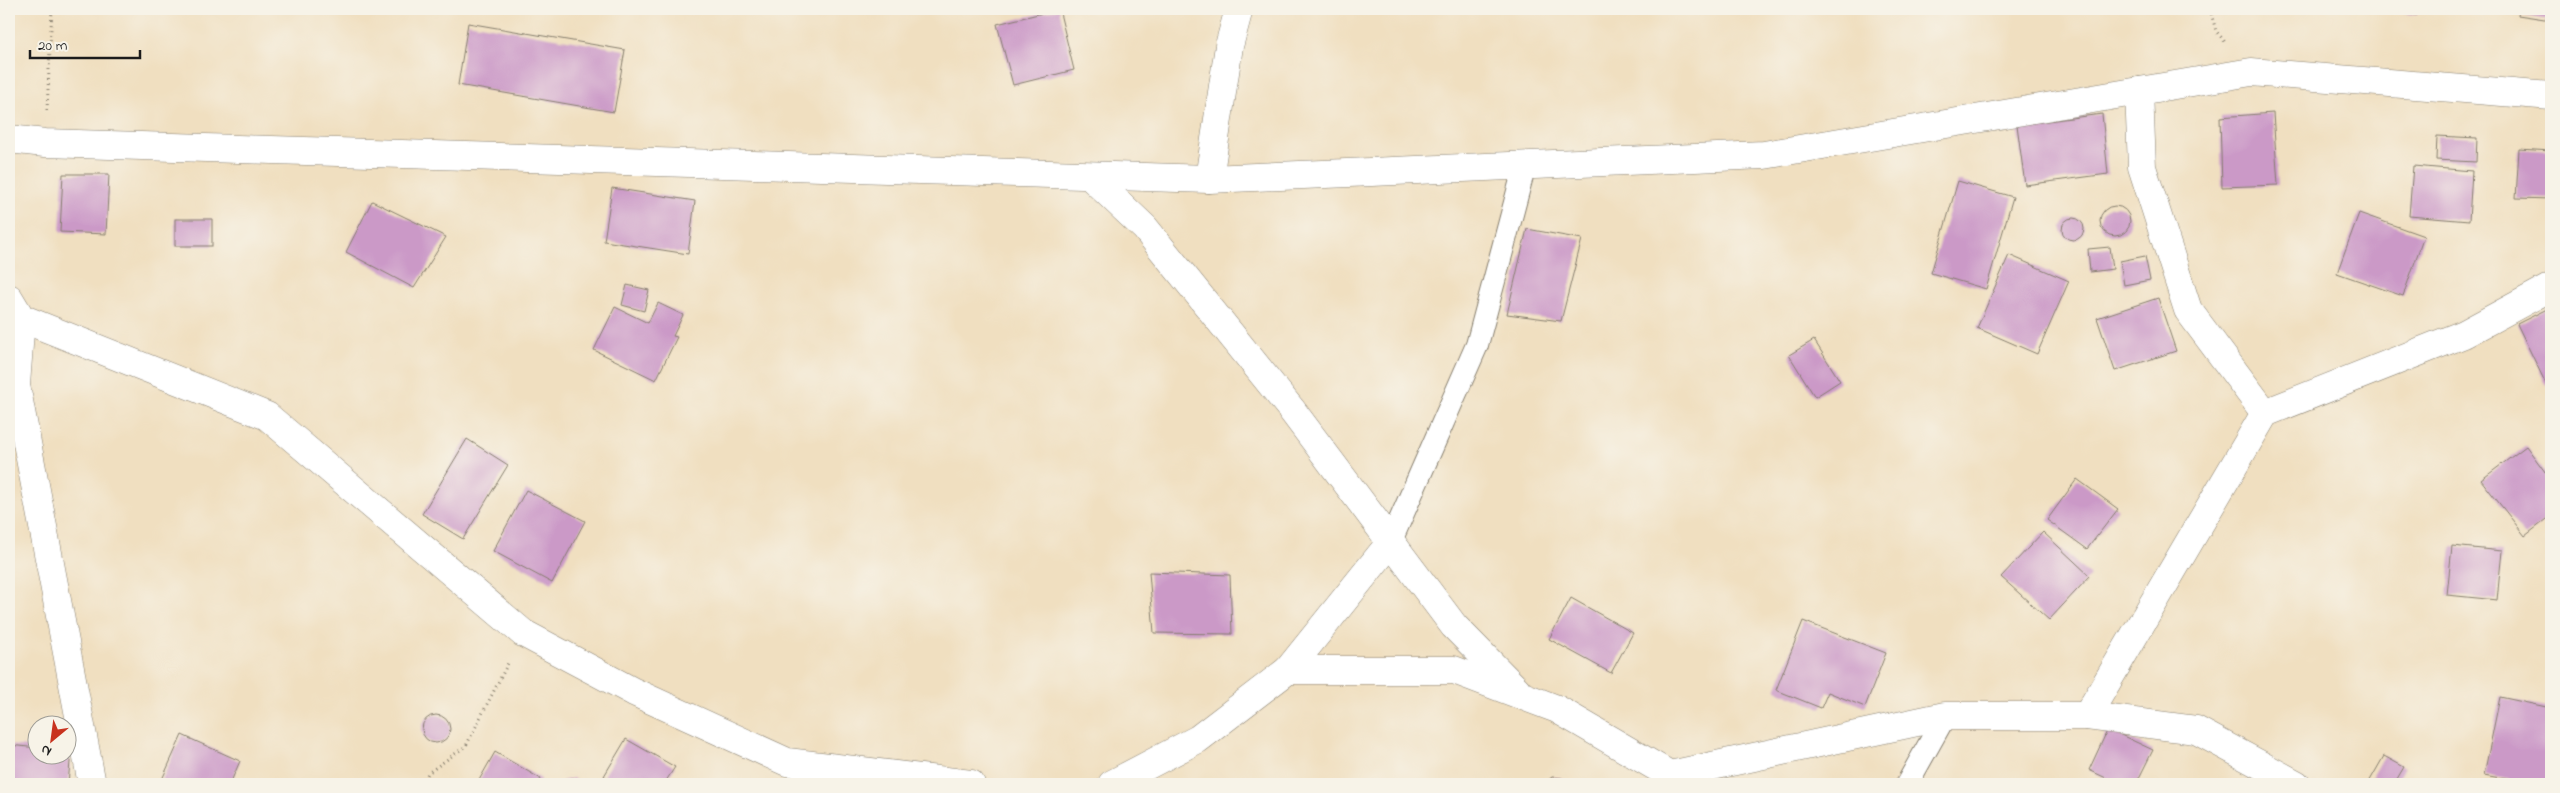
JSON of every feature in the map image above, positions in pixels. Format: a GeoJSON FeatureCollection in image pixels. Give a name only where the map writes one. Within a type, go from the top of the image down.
{"type":"FeatureCollection","features":[{"type":"Feature","properties":{"kind":"street"},"geometry":{"type":"LineString","coordinates":[[1209,179],[1229,46],[1239,9]]}},
{"type":"Feature","properties":{"kind":"street"},"geometry":{"type":"LineString","coordinates":[[9,139],[45,143],[1209,179],[1764,155],[2251,72],[2551,96]]}},
{"type":"Feature","properties":{"kind":"street"},"geometry":{"type":"LineString","coordinates":[[2139,91],[2142,167],[2188,310],[2264,413]]}},
{"type":"Feature","properties":{"kind":"street"},"geometry":{"type":"LineString","coordinates":[[1090,176],[1145,228],[1291,409],[1454,626],[1524,696]]}},
{"type":"Feature","properties":{"kind":"street"},"geometry":{"type":"LineString","coordinates":[[2087,716],[2264,413],[2464,334],[2551,287]]}},
{"type":"Feature","properties":{"kind":"street"},"geometry":{"type":"LineString","coordinates":[[92,784],[16,385],[15,308],[267,416],[523,632],[634,692],[788,762],[971,784]]}},
{"type":"Feature","properties":{"kind":"street"},"geometry":{"type":"LineString","coordinates":[[1112,784],[1198,739],[1288,670],[1390,543]]}},
{"type":"Feature","properties":{"kind":"street"},"geometry":{"type":"LineString","coordinates":[[1288,670],[1454,670],[1557,709],[1670,775],[1945,716],[2087,716],[2196,730],[2296,784]]}},
{"type":"Feature","properties":{"kind":"lane"},"geometry":{"type":"LineString","coordinates":[[1390,543],[1477,345],[1525,165]]}},
{"type":"Feature","properties":{"kind":"lane"},"geometry":{"type":"LineString","coordinates":[[1907,784],[1945,716]]}},
{"type":"Feature","properties":{"kind":"path"},"geometry":{"type":"LineString","coordinates":[[45,143],[52,9]]}},
{"type":"Feature","properties":{"kind":"path"},"geometry":{"type":"LineString","coordinates":[[423,784],[428,773],[466,746],[523,632]]}},
{"type":"Feature","properties":{"kind":"building"},"geometry":{"type":"Polygon","coordinates":[[[1059,9],[1074,70],[1013,85],[997,24],[1059,9]]]}},
{"type":"Feature","properties":{"kind":"building"},"geometry":{"type":"Polygon","coordinates":[[[2370,9],[2417,9],[2417,15],[2370,9]]]}},
{"type":"Feature","properties":{"kind":"building"},"geometry":{"type":"Polygon","coordinates":[[[2519,9],[2551,9],[2551,20],[2518,15],[2519,9]]]}},
{"type":"Feature","properties":{"kind":"building"},"geometry":{"type":"Polygon","coordinates":[[[468,23],[625,50],[614,112],[458,85],[468,23]]]}},
{"type":"Feature","properties":{"kind":"building"},"geometry":{"type":"Polygon","coordinates":[[[2273,113],[2278,185],[2222,187],[2220,117],[2273,113]]]}},
{"type":"Feature","properties":{"kind":"building"},"geometry":{"type":"Polygon","coordinates":[[[2102,114],[2108,174],[2025,185],[2017,125],[2102,114]]]}},
{"type":"Feature","properties":{"kind":"building"},"geometry":{"type":"Polygon","coordinates":[[[2437,136],[2477,138],[2476,162],[2436,160],[2437,136]]]}},
{"type":"Feature","properties":{"kind":"building"},"geometry":{"type":"Polygon","coordinates":[[[2519,149],[2551,151],[2551,199],[2516,198],[2519,149]]]}},
{"type":"Feature","properties":{"kind":"building"},"geometry":{"type":"Polygon","coordinates":[[[2413,166],[2472,171],[2469,221],[2409,216],[2413,166]]]}},
{"type":"Feature","properties":{"kind":"building"},"geometry":{"type":"Polygon","coordinates":[[[63,174],[109,174],[106,234],[60,232],[63,174]]]}},
{"type":"Feature","properties":{"kind":"building"},"geometry":{"type":"Polygon","coordinates":[[[1958,181],[2013,197],[1986,289],[1931,273],[1958,181]]]}},
{"type":"Feature","properties":{"kind":"building"},"geometry":{"type":"Polygon","coordinates":[[[612,188],[695,201],[688,254],[604,241],[612,188]]]}},
{"type":"Feature","properties":{"kind":"building"},"geometry":{"type":"Polygon","coordinates":[[[372,201],[446,237],[414,288],[346,252],[372,201]]]}},
{"type":"Feature","properties":{"kind":"building"},"geometry":{"type":"Polygon","coordinates":[[[2115,206],[2126,210],[2130,221],[2126,232],[2115,236],[2104,232],[2100,221],[2104,210],[2115,206]]]}},
{"type":"Feature","properties":{"kind":"building"},"geometry":{"type":"Polygon","coordinates":[[[2359,213],[2424,236],[2403,296],[2337,273],[2359,213]]]}},
{"type":"Feature","properties":{"kind":"building"},"geometry":{"type":"Polygon","coordinates":[[[2069,218],[2077,218],[2084,225],[2084,233],[2077,240],[2069,240],[2062,233],[2062,225],[2069,218]]]}},
{"type":"Feature","properties":{"kind":"building"},"geometry":{"type":"Polygon","coordinates":[[[175,219],[212,219],[212,246],[175,246],[175,219]]]}},
{"type":"Feature","properties":{"kind":"building"},"geometry":{"type":"Polygon","coordinates":[[[1527,229],[1582,239],[1561,321],[1507,314],[1527,229]]]}},
{"type":"Feature","properties":{"kind":"building"},"geometry":{"type":"Polygon","coordinates":[[[2110,247],[2113,269],[2090,272],[2088,249],[2110,247]]]}},
{"type":"Feature","properties":{"kind":"building"},"geometry":{"type":"Polygon","coordinates":[[[2009,255],[2069,281],[2037,354],[1977,328],[2009,255]]]}},
{"type":"Feature","properties":{"kind":"building"},"geometry":{"type":"Polygon","coordinates":[[[2145,256],[2150,280],[2124,285],[2120,261],[2145,256]]]}},
{"type":"Feature","properties":{"kind":"building"},"geometry":{"type":"Polygon","coordinates":[[[627,285],[649,290],[644,311],[622,305],[627,285]]]}},
{"type":"Feature","properties":{"kind":"building"},"geometry":{"type":"Polygon","coordinates":[[[2158,298],[2176,351],[2115,371],[2097,318],[2158,298]]]}},
{"type":"Feature","properties":{"kind":"building"},"geometry":{"type":"Polygon","coordinates":[[[658,303],[683,315],[673,336],[677,337],[656,380],[594,350],[615,307],[648,323],[658,303]]]}},
{"type":"Feature","properties":{"kind":"building"},"geometry":{"type":"Polygon","coordinates":[[[2551,307],[2551,382],[2546,384],[2517,324],[2551,307]]]}},
{"type":"Feature","properties":{"kind":"building"},"geometry":{"type":"Polygon","coordinates":[[[1814,340],[1840,381],[1815,397],[1789,355],[1814,340]]]}},
{"type":"Feature","properties":{"kind":"building"},"geometry":{"type":"Polygon","coordinates":[[[467,439],[508,465],[463,539],[422,514],[467,439]]]}},
{"type":"Feature","properties":{"kind":"building"},"geometry":{"type":"Polygon","coordinates":[[[2526,446],[2551,480],[2551,516],[2525,536],[2481,480],[2526,446]]]}},
{"type":"Feature","properties":{"kind":"building"},"geometry":{"type":"Polygon","coordinates":[[[2077,479],[2118,509],[2087,549],[2047,520],[2077,479]]]}},
{"type":"Feature","properties":{"kind":"building"},"geometry":{"type":"Polygon","coordinates":[[[526,490],[585,521],[552,583],[493,551],[526,490]]]}},
{"type":"Feature","properties":{"kind":"building"},"geometry":{"type":"Polygon","coordinates":[[[2043,532],[2090,576],[2049,620],[2001,577],[2043,532]]]}},
{"type":"Feature","properties":{"kind":"building"},"geometry":{"type":"Polygon","coordinates":[[[2452,546],[2502,551],[2497,600],[2447,595],[2452,546]]]}},
{"type":"Feature","properties":{"kind":"building"},"geometry":{"type":"Polygon","coordinates":[[[1149,572],[1230,575],[1232,634],[1154,633],[1149,572]]]}},
{"type":"Feature","properties":{"kind":"building"},"geometry":{"type":"Polygon","coordinates":[[[1571,598],[1633,633],[1611,673],[1549,639],[1571,598]]]}},
{"type":"Feature","properties":{"kind":"building"},"geometry":{"type":"Polygon","coordinates":[[[1803,621],[1886,653],[1865,707],[1828,692],[1821,708],[1776,690],[1803,621]]]}},
{"type":"Feature","properties":{"kind":"building"},"geometry":{"type":"Polygon","coordinates":[[[2500,697],[2551,708],[2551,784],[2532,784],[2484,775],[2500,697]]]}},
{"type":"Feature","properties":{"kind":"building"},"geometry":{"type":"Polygon","coordinates":[[[436,715],[446,719],[450,729],[446,739],[436,743],[426,739],[422,729],[426,719],[436,715]]]}},
{"type":"Feature","properties":{"kind":"building"},"geometry":{"type":"Polygon","coordinates":[[[2108,729],[2153,750],[2136,784],[2119,784],[2089,770],[2108,729]]]}},
{"type":"Feature","properties":{"kind":"building"},"geometry":{"type":"Polygon","coordinates":[[[182,735],[240,761],[230,784],[160,784],[182,735]]]}},
{"type":"Feature","properties":{"kind":"building"},"geometry":{"type":"Polygon","coordinates":[[[626,739],[675,767],[664,784],[618,784],[604,776],[626,739]]]}},
{"type":"Feature","properties":{"kind":"building"},"geometry":{"type":"Polygon","coordinates":[[[9,745],[28,747],[28,766],[70,766],[68,784],[9,784],[9,745]]]}},
{"type":"Feature","properties":{"kind":"building"},"geometry":{"type":"Polygon","coordinates":[[[495,752],[541,779],[538,784],[482,784],[478,782],[495,752]]]}},
{"type":"Feature","properties":{"kind":"building"},"geometry":{"type":"Polygon","coordinates":[[[2384,756],[2404,767],[2394,784],[2368,784],[2384,756]]]}},
{"type":"Feature","properties":{"kind":"building"},"geometry":{"type":"Polygon","coordinates":[[[1552,777],[1562,778],[1566,784],[1543,784],[1552,777]]]}},
{"type":"Feature","properties":{"kind":"building"},"geometry":{"type":"Polygon","coordinates":[[[573,778],[582,784],[560,784],[562,781],[573,778]]]}}]}
